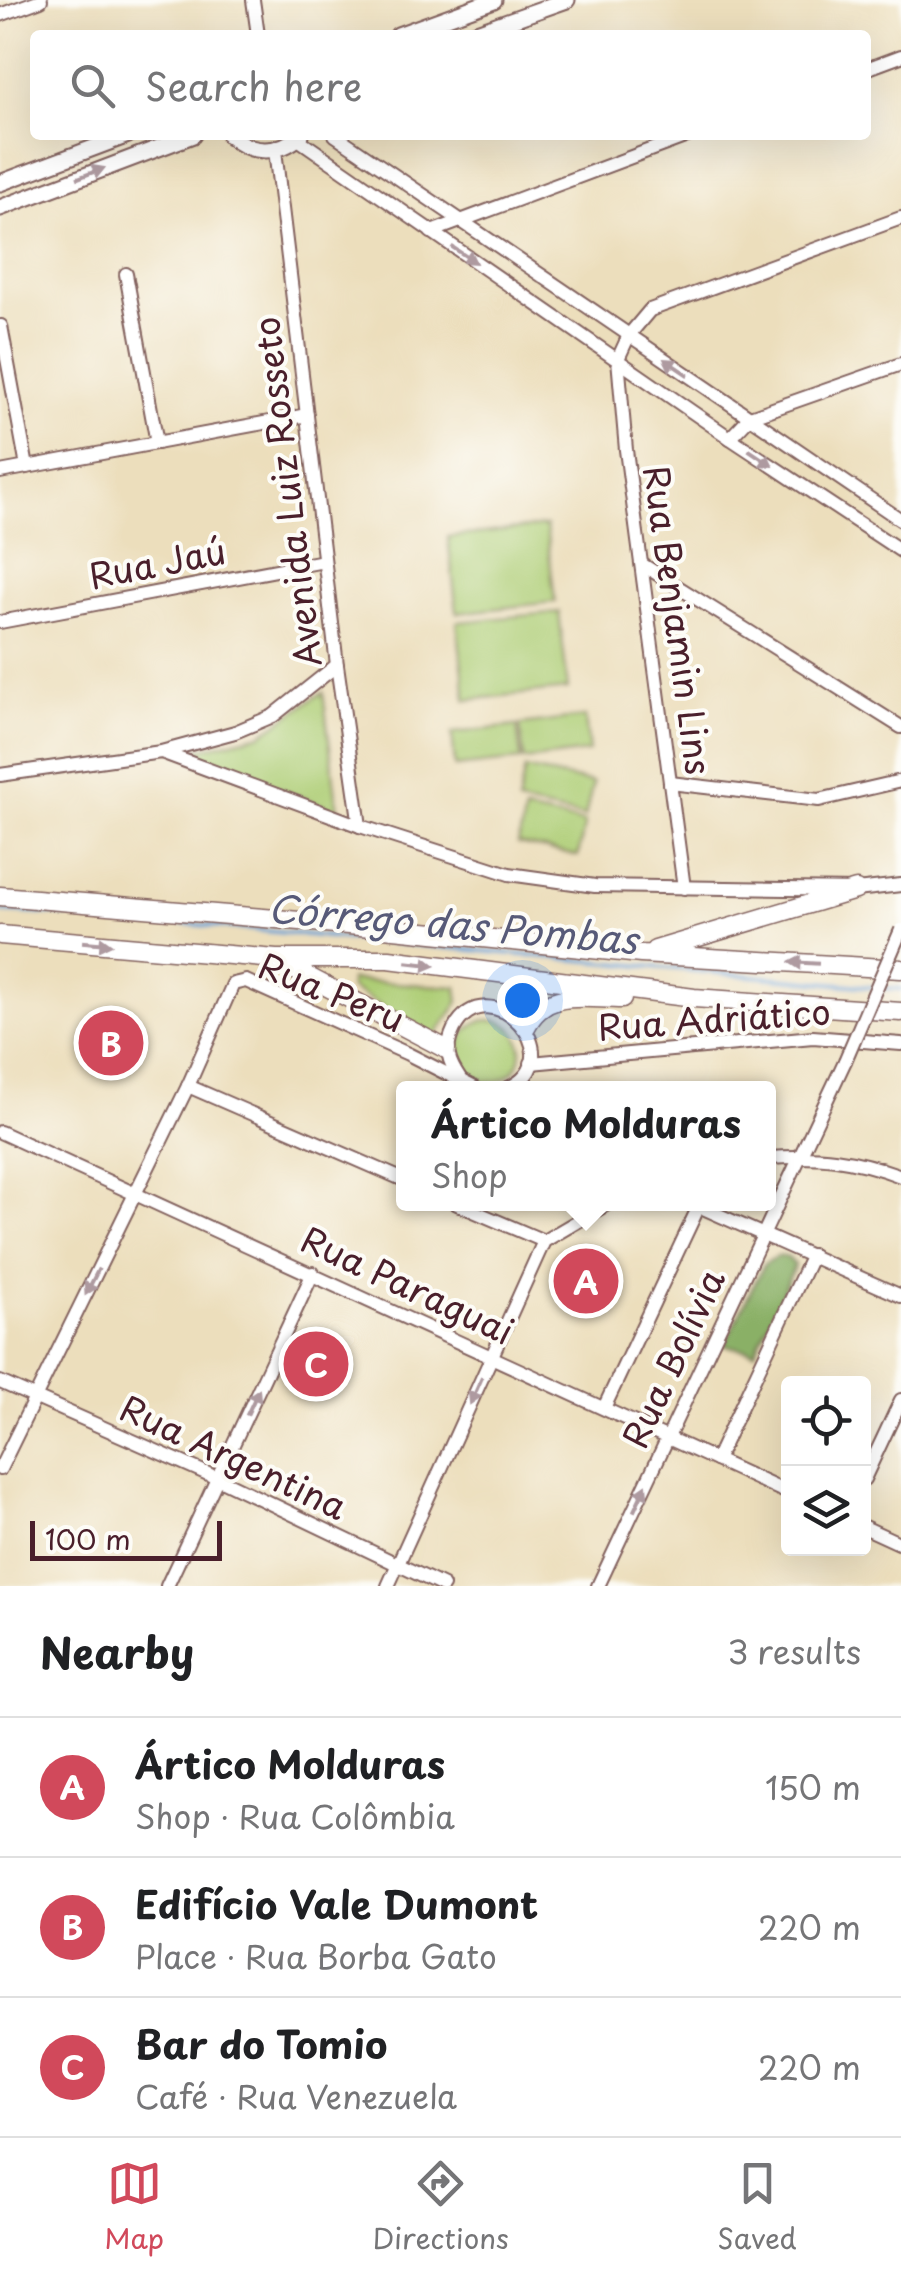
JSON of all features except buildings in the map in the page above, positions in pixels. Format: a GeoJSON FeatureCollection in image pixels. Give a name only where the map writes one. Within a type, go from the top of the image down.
{"type":"FeatureCollection","features":[{"type":"Feature","properties":{"kind":"highway"},"geometry":{"type":"LineString","coordinates":[[642,954],[856,890]]}},
{"type":"Feature","properties":{"kind":"highway"},"geometry":{"type":"LineString","coordinates":[[4,895],[642,954],[901,969]]}},
{"type":"Feature","properties":{"kind":"highway"},"geometry":{"type":"LineString","coordinates":[[0,934],[276,959],[388,960],[694,998],[901,1012]]}},
{"type":"Feature","properties":{"kind":"highway"},"geometry":{"type":"LineString","coordinates":[[276,959],[446,1050]]}},
{"type":"Feature","properties":{"kind":"highway"},"geometry":{"type":"LineString","coordinates":[[526,1027],[534,1010],[549,1000],[694,998]]}},
{"type":"Feature","properties":{"kind":"main road"},"geometry":{"type":"LineString","coordinates":[[412,30],[494,0]]}},
{"type":"Feature","properties":{"kind":"main road"},"geometry":{"type":"LineString","coordinates":[[482,30],[566,0]]}},
{"type":"Feature","properties":{"kind":"main road"},"geometry":{"type":"LineString","coordinates":[[0,182],[114,140]]}},
{"type":"Feature","properties":{"kind":"main road"},"geometry":{"type":"LineString","coordinates":[[0,208],[180,140]]}},
{"type":"Feature","properties":{"kind":"main road"},"geometry":{"type":"LineString","coordinates":[[236,140],[258,151],[275,150],[293,140]]}},
{"type":"Feature","properties":{"kind":"street"},"geometry":{"type":"LineString","coordinates":[[0,16],[41,0]]}},
{"type":"Feature","properties":{"kind":"street"},"geometry":{"type":"LineString","coordinates":[[253,0],[257,30]]}},
{"type":"Feature","properties":{"kind":"street"},"geometry":{"type":"LineString","coordinates":[[871,67],[901,56]]}},
{"type":"Feature","properties":{"kind":"street"},"geometry":{"type":"LineString","coordinates":[[303,140],[431,232],[901,552]]}},
{"type":"Feature","properties":{"kind":"street"},"geometry":{"type":"LineString","coordinates":[[342,140],[901,520]]}},
{"type":"Feature","properties":{"kind":"street"},"geometry":{"type":"LineString","coordinates":[[431,232],[676,140]]}},
{"type":"Feature","properties":{"kind":"street","name":"Avenida Luiz Rosseto"},"geometry":{"type":"LineString","coordinates":[[275,150],[360,826]]}},
{"type":"Feature","properties":{"kind":"street"},"geometry":{"type":"LineString","coordinates":[[377,194],[393,174]]}},
{"type":"Feature","properties":{"kind":"street"},"geometry":{"type":"LineString","coordinates":[[618,359],[629,335],[650,310],[901,218]]}},
{"type":"Feature","properties":{"kind":"street"},"geometry":{"type":"LineString","coordinates":[[126,274],[157,443]]}},
{"type":"Feature","properties":{"kind":"street"},"geometry":{"type":"LineString","coordinates":[[1,326],[27,467]]}},
{"type":"Feature","properties":{"kind":"street","name":"Rua Benjamin Lins"},"geometry":{"type":"LineString","coordinates":[[618,359],[626,450],[684,888]]}},
{"type":"Feature","properties":{"kind":"street"},"geometry":{"type":"LineString","coordinates":[[730,438],[750,417],[901,364]]}},
{"type":"Feature","properties":{"kind":"street"},"geometry":{"type":"LineString","coordinates":[[0,472],[307,414]]}},
{"type":"Feature","properties":{"kind":"street","name":"Rua Jaú"},"geometry":{"type":"LineString","coordinates":[[0,622],[324,561]]}},
{"type":"Feature","properties":{"kind":"street"},"geometry":{"type":"LineString","coordinates":[[643,565],[901,727]]}},
{"type":"Feature","properties":{"kind":"street"},"geometry":{"type":"LineString","coordinates":[[0,775],[161,752],[234,732],[273,716],[337,666]]}},
{"type":"Feature","properties":{"kind":"street"},"geometry":{"type":"LineString","coordinates":[[161,752],[360,826],[509,874],[595,886],[856,890],[901,885]]}},
{"type":"Feature","properties":{"kind":"street"},"geometry":{"type":"LineString","coordinates":[[670,783],[819,800],[901,782]]}},
{"type":"Feature","properties":{"kind":"street","name":"Rua Bolívia"},"geometry":{"type":"LineString","coordinates":[[776,1208],[901,930]]}},
{"type":"Feature","properties":{"kind":"street","name":"Rua Peru"},"geometry":{"type":"LineString","coordinates":[[188,1086],[233,984],[246,980],[460,1081]]}},
{"type":"Feature","properties":{"kind":"street"},"geometry":{"type":"LineString","coordinates":[[461,1081],[446,1050],[461,1018],[472,1010],[490,1008],[504,1011],[526,1027],[532,1048],[531,1063],[518,1081]]}},
{"type":"Feature","properties":{"kind":"street","name":"Rua Adriático"},"geometry":{"type":"LineString","coordinates":[[531,1063],[813,1037],[901,1044]]}},
{"type":"Feature","properties":{"kind":"street","name":"Rua Peru"},"geometry":{"type":"LineString","coordinates":[[408,1054],[446,1050]]}},
{"type":"Feature","properties":{"kind":"street"},"geometry":{"type":"LineString","coordinates":[[0,1469],[188,1086],[396,1177]]}},
{"type":"Feature","properties":{"kind":"street","name":"Rua Paraguai"},"geometry":{"type":"LineString","coordinates":[[0,1132],[781,1490]]}},
{"type":"Feature","properties":{"kind":"street"},"geometry":{"type":"LineString","coordinates":[[776,1158],[827,1155],[861,1161],[901,1176]]}},
{"type":"Feature","properties":{"kind":"street"},"geometry":{"type":"LineString","coordinates":[[473,1211],[544,1242]]}},
{"type":"Feature","properties":{"kind":"street"},"geometry":{"type":"LineString","coordinates":[[388,1586],[544,1242],[595,1211]]}},
{"type":"Feature","properties":{"kind":"street"},"geometry":{"type":"LineString","coordinates":[[604,1408],[693,1211]]}},
{"type":"Feature","properties":{"kind":"street"},"geometry":{"type":"LineString","coordinates":[[711,1211],[901,1296]]}},
{"type":"Feature","properties":{"kind":"street","name":"Rua Bolívia"},"geometry":{"type":"LineString","coordinates":[[598,1586],[775,1211]]}},
{"type":"Feature","properties":{"kind":"street"},"geometry":{"type":"LineString","coordinates":[[716,1460],[812,1255]]}},
{"type":"Feature","properties":{"kind":"street"},"geometry":{"type":"LineString","coordinates":[[167,1586],[313,1273]]}},
{"type":"Feature","properties":{"kind":"street","name":"Rua Argentina"},"geometry":{"type":"LineString","coordinates":[[0,1382],[217,1478],[443,1586]]}},
{"type":"Feature","properties":{"kind":"street"},"geometry":{"type":"LineString","coordinates":[[870,1466],[901,1400]]}},
{"type":"Feature","properties":{"kind":"street"},"geometry":{"type":"LineString","coordinates":[[871,1530],[901,1544]]}},
{"type":"Feature","properties":{"kind":"green space"},"geometry":{"type":"Polygon","coordinates":[[[546,526],[555,602],[457,613],[448,537],[546,526]]]}},
{"type":"Feature","properties":{"kind":"green space"},"geometry":{"type":"Polygon","coordinates":[[[559,612],[568,689],[466,700],[457,622],[559,612]]]}},
{"type":"Feature","properties":{"kind":"green space"},"geometry":{"type":"Polygon","coordinates":[[[323,692],[338,811],[199,759],[199,749],[261,734],[323,692]]]}},
{"type":"Feature","properties":{"kind":"green space"},"geometry":{"type":"Polygon","coordinates":[[[585,717],[589,752],[524,760],[520,725],[585,717]]]}},
{"type":"Feature","properties":{"kind":"green space"},"geometry":{"type":"Polygon","coordinates":[[[517,726],[521,760],[455,767],[452,733],[517,726]]]}},
{"type":"Feature","properties":{"kind":"green space"},"geometry":{"type":"Polygon","coordinates":[[[525,769],[593,783],[585,817],[518,803],[525,769]]]}},
{"type":"Feature","properties":{"kind":"green space"},"geometry":{"type":"Polygon","coordinates":[[[525,811],[585,823],[578,856],[518,844],[525,811]]]}},
{"type":"Feature","properties":{"kind":"green space"},"geometry":{"type":"Polygon","coordinates":[[[350,980],[457,987],[459,1002],[435,1037],[350,988],[350,980]]]}},
{"type":"Feature","properties":{"kind":"green space"},"geometry":{"type":"Polygon","coordinates":[[[478,1022],[502,1022],[519,1039],[519,1063],[502,1080],[478,1080],[461,1063],[461,1039],[478,1022]]]}},
{"type":"Feature","properties":{"kind":"green space"},"geometry":{"type":"Polygon","coordinates":[[[778,1256],[787,1257],[795,1265],[755,1352],[724,1345],[764,1264],[778,1256]]]}},
{"type":"Feature","properties":{"kind":"waterway","name":"Córrego das Pombas"},"geometry":{"type":"LineString","coordinates":[[0,911],[125,918],[872,987]]}},
{"type":"Feature","properties":{"kind":"waterway","name":"Córrego das Pombas"},"geometry":{"type":"LineString","coordinates":[[881,988],[901,989]]}},
{"type":"Feature","properties":{"kind":"place","name":"Edifício Vale Dumont"},"geometry":{"type":"Point","coordinates":[111,1043]}},
{"type":"Feature","properties":{"kind":"place","name":"Ártico Molduras"},"geometry":{"type":"Point","coordinates":[586,1281]}},
{"type":"Feature","properties":{"kind":"place","name":"Bar do Tomio"},"geometry":{"type":"Point","coordinates":[316,1364]}}]}
